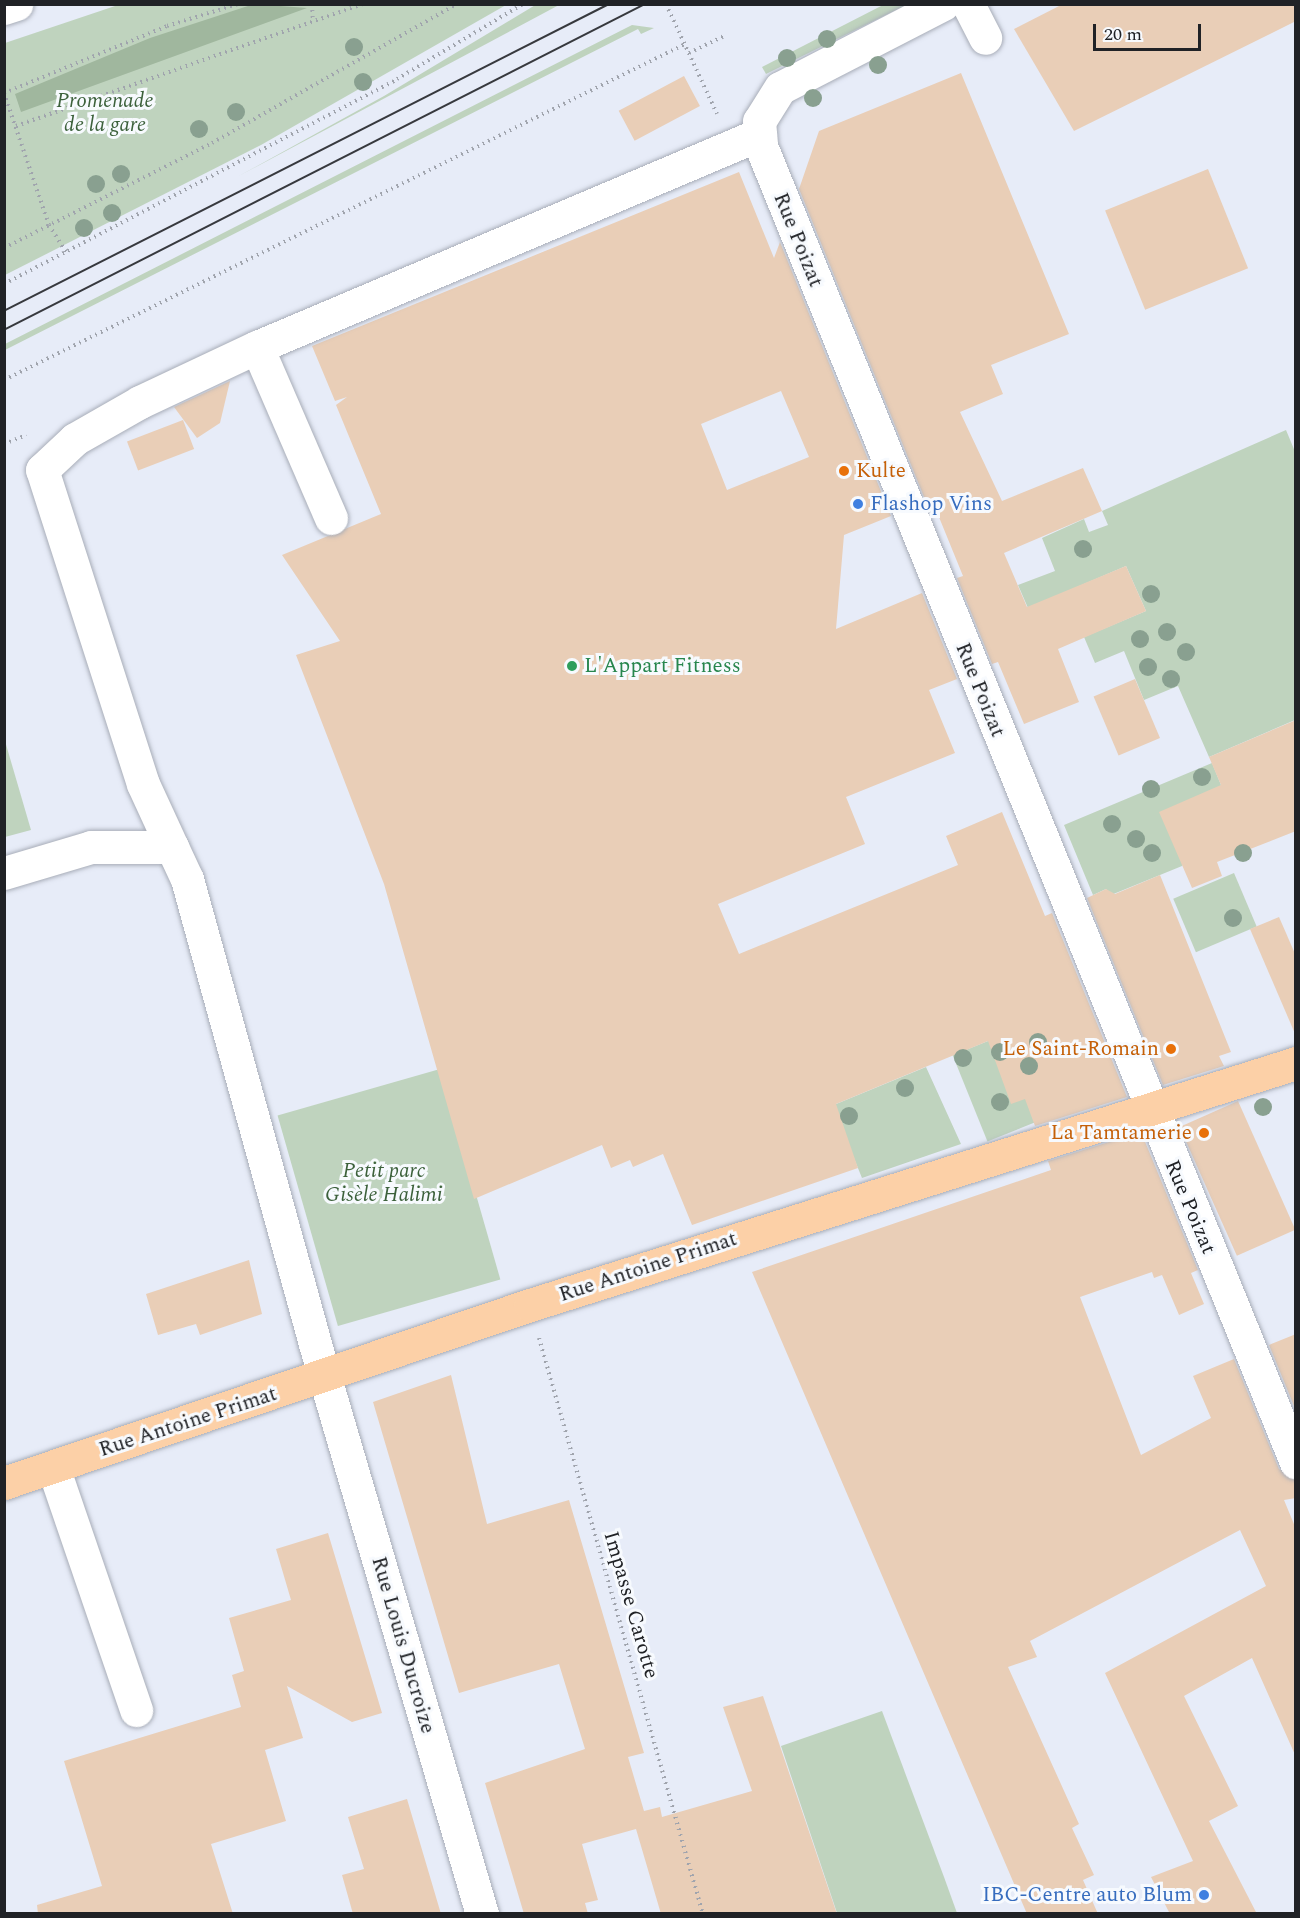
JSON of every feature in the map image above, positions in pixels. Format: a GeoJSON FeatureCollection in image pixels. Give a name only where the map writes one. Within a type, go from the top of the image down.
{"type":"FeatureCollection","features":[{"type":"Feature","properties":{"kind":"main road","name":"Rue Antoine Primat"},"geometry":{"type":"LineString","coordinates":[[4,1483],[324,1377],[530,1305],[1296,1063]]}},
{"type":"Feature","properties":{"kind":"street"},"geometry":{"type":"LineString","coordinates":[[4,8],[16,4]]}},
{"type":"Feature","properties":{"kind":"street"},"geometry":{"type":"LineString","coordinates":[[331,518],[257,347],[746,140],[763,109],[780,88],[943,4]]}},
{"type":"Feature","properties":{"kind":"street"},"geometry":{"type":"LineString","coordinates":[[968,4],[985,38]]}},
{"type":"Feature","properties":{"kind":"street","name":"Rue Poizat"},"geometry":{"type":"LineString","coordinates":[[746,140],[781,198],[1149,1108],[1296,1462]]}},
{"type":"Feature","properties":{"kind":"street","name":"Rue Louis Ducroize"},"geometry":{"type":"LineString","coordinates":[[257,347],[130,407],[75,439],[42,470],[143,784],[187,879],[324,1377],[482,1914]]}},
{"type":"Feature","properties":{"kind":"street"},"geometry":{"type":"LineString","coordinates":[[4,873],[92,847],[172,847]]}},
{"type":"Feature","properties":{"kind":"street"},"geometry":{"type":"LineString","coordinates":[[53,1467],[136,1710]]}},
{"type":"Feature","properties":{"kind":"path"},"geometry":{"type":"LineString","coordinates":[[66,252],[49,225],[4,93],[167,26],[238,4]]}},
{"type":"Feature","properties":{"kind":"path"},"geometry":{"type":"LineString","coordinates":[[312,4],[313,22]]}},
{"type":"Feature","properties":{"kind":"path"},"geometry":{"type":"LineString","coordinates":[[16,126],[363,4]]}},
{"type":"Feature","properties":{"kind":"path"},"geometry":{"type":"LineString","coordinates":[[4,248],[324,82],[457,4]]}},
{"type":"Feature","properties":{"kind":"path"},"geometry":{"type":"LineString","coordinates":[[4,284],[397,80],[524,4]]}},
{"type":"Feature","properties":{"kind":"path"},"geometry":{"type":"LineString","coordinates":[[666,4],[689,53],[746,140]]}},
{"type":"Feature","properties":{"kind":"path"},"geometry":{"type":"LineString","coordinates":[[689,53],[726,35]]}},
{"type":"Feature","properties":{"kind":"path"},"geometry":{"type":"LineString","coordinates":[[4,380],[685,44]]}},
{"type":"Feature","properties":{"kind":"path","name":"Impasse Carotte"},"geometry":{"type":"LineString","coordinates":[[530,1305],[703,1914]]}},
{"type":"Feature","properties":{"kind":"green space"},"geometry":{"type":"Polygon","coordinates":[[[254,4],[307,8],[21,112],[15,94],[150,38],[254,4]]]}},
{"type":"Feature","properties":{"kind":"green space"},"geometry":{"type":"Polygon","coordinates":[[[537,4],[559,5],[237,177],[384,96],[537,4]]]}},
{"type":"Feature","properties":{"kind":"green space","name":"Promenade de la gare"},"geometry":{"type":"Polygon","coordinates":[[[118,5],[506,5],[261,145],[5,275],[5,43],[118,5]]]}},
{"type":"Feature","properties":{"kind":"green space"},"geometry":{"type":"Polygon","coordinates":[[[883,5],[906,5],[766,74],[762,67],[883,5]]]}},
{"type":"Feature","properties":{"kind":"green space"},"geometry":{"type":"Polygon","coordinates":[[[632,25],[654,28],[641,34],[638,29],[5,350],[5,344],[632,25]]]}},
{"type":"Feature","properties":{"kind":"green space"},"geometry":{"type":"Polygon","coordinates":[[[1286,430],[1296,454],[1295,720],[1209,757],[1178,686],[1144,700],[1124,651],[1095,663],[1084,637],[1146,611],[1126,566],[1028,608],[1018,585],[1055,571],[1042,538],[1084,519],[1089,532],[1108,525],[1102,511],[1286,430]]]}},
{"type":"Feature","properties":{"kind":"green space"},"geometry":{"type":"Polygon","coordinates":[[[5,741],[31,830],[4,837],[5,741]]]}},
{"type":"Feature","properties":{"kind":"green space"},"geometry":{"type":"Polygon","coordinates":[[[1212,763],[1221,785],[1182,866],[1111,895],[1106,889],[1093,895],[1064,825],[1212,763]]]}},
{"type":"Feature","properties":{"kind":"green space"},"geometry":{"type":"Polygon","coordinates":[[[1234,873],[1257,926],[1196,952],[1173,899],[1234,873]]]}},
{"type":"Feature","properties":{"kind":"green space"},"geometry":{"type":"Polygon","coordinates":[[[1050,1016],[1085,1102],[987,1142],[953,1055],[1050,1016]]]}},
{"type":"Feature","properties":{"kind":"green space"},"geometry":{"type":"Polygon","coordinates":[[[926,1067],[961,1144],[862,1178],[851,1151],[807,1116],[926,1067]]]}},
{"type":"Feature","properties":{"kind":"green space","name":"Petit parc Gisèle Halimi"},"geometry":{"type":"Polygon","coordinates":[[[440,1069],[500,1280],[338,1326],[278,1116],[440,1069]]]}},
{"type":"Feature","properties":{"kind":"green space"},"geometry":{"type":"Polygon","coordinates":[[[882,1711],[957,1913],[837,1913],[781,1746],[882,1711]]]}},
{"type":"Feature","properties":{"kind":"building"},"geometry":{"type":"Polygon","coordinates":[[[1063,4],[1296,4],[1296,21],[1074,131],[1014,29],[1063,4]]]}},
{"type":"Feature","properties":{"kind":"building"},"geometry":{"type":"Polygon","coordinates":[[[961,73],[1069,334],[991,365],[1003,394],[960,412],[1002,501],[1083,468],[1102,511],[1004,553],[1027,607],[1126,566],[1146,611],[1058,649],[1079,702],[1024,724],[998,662],[992,664],[957,578],[963,576],[932,500],[926,502],[799,189],[819,131],[961,73]]]}},
{"type":"Feature","properties":{"kind":"building"},"geometry":{"type":"Polygon","coordinates":[[[684,76],[700,106],[635,141],[619,111],[684,76]]]}},
{"type":"Feature","properties":{"kind":"building"},"geometry":{"type":"Polygon","coordinates":[[[1208,169],[1248,268],[1145,310],[1105,211],[1208,169]]]}},
{"type":"Feature","properties":{"kind":"building"},"geometry":{"type":"Polygon","coordinates":[[[739,172],[774,258],[780,242],[891,516],[844,535],[836,629],[922,593],[957,679],[929,690],[955,753],[846,797],[865,844],[718,904],[739,954],[958,865],[946,836],[1002,812],[1045,916],[1052,913],[1127,1097],[1035,1126],[1025,1099],[1011,1104],[988,1041],[836,1104],[858,1168],[692,1225],[663,1154],[633,1167],[630,1160],[611,1168],[602,1145],[474,1199],[384,884],[296,655],[340,641],[282,555],[381,514],[336,405],[347,397],[335,401],[312,346],[739,172]],[[781,391],[701,424],[727,490],[809,457],[781,391]]]}},
{"type":"Feature","properties":{"kind":"building"},"geometry":{"type":"Polygon","coordinates":[[[230,381],[220,423],[197,438],[174,407],[230,381]]]}},
{"type":"Feature","properties":{"kind":"building"},"geometry":{"type":"Polygon","coordinates":[[[183,420],[194,449],[138,470],[127,442],[183,420]]]}},
{"type":"Feature","properties":{"kind":"building"},"geometry":{"type":"Polygon","coordinates":[[[1135,679],[1160,738],[1119,755],[1094,697],[1135,679]]]}},
{"type":"Feature","properties":{"kind":"building"},"geometry":{"type":"Polygon","coordinates":[[[1296,720],[1296,831],[1217,862],[1222,876],[1192,888],[1159,812],[1221,785],[1209,757],[1296,720]]]}},
{"type":"Feature","properties":{"kind":"building"},"geometry":{"type":"Polygon","coordinates":[[[1160,875],[1231,1052],[1219,1056],[1224,1066],[1163,1085],[1087,898],[1106,889],[1115,894],[1160,875]]]}},
{"type":"Feature","properties":{"kind":"building"},"geometry":{"type":"Polygon","coordinates":[[[1279,917],[1296,956],[1296,1036],[1250,929],[1279,917]]]}},
{"type":"Feature","properties":{"kind":"building"},"geometry":{"type":"Polygon","coordinates":[[[1238,1101],[1295,1230],[1237,1256],[1180,1127],[1238,1101]]]}},
{"type":"Feature","properties":{"kind":"building"},"geometry":{"type":"Polygon","coordinates":[[[1141,1132],[1198,1270],[1191,1273],[1204,1304],[1179,1315],[1162,1275],[1154,1278],[1152,1272],[1080,1297],[1141,1455],[1211,1418],[1193,1376],[1234,1359],[1279,1469],[1296,1480],[1296,1498],[1284,1500],[1296,1529],[1296,1757],[1252,1658],[1184,1696],[1238,1806],[1209,1821],[1257,1914],[1170,1914],[1151,1877],[1193,1861],[1105,1673],[1266,1586],[1240,1530],[1030,1641],[1037,1657],[1008,1667],[1079,1824],[1072,1828],[1094,1875],[1083,1880],[1098,1914],[1027,1914],[752,1272],[1051,1170],[1048,1161],[1141,1132]]]}},
{"type":"Feature","properties":{"kind":"building"},"geometry":{"type":"Polygon","coordinates":[[[249,1260],[262,1314],[200,1335],[196,1324],[158,1335],[146,1294],[249,1260]]]}},
{"type":"Feature","properties":{"kind":"building"},"geometry":{"type":"Polygon","coordinates":[[[1296,1334],[1296,1411],[1269,1345],[1296,1334]]]}},
{"type":"Feature","properties":{"kind":"building"},"geometry":{"type":"Polygon","coordinates":[[[451,1375],[487,1524],[569,1500],[644,1753],[628,1757],[644,1811],[660,1807],[662,1817],[752,1791],[723,1707],[763,1696],[837,1914],[661,1914],[636,1829],[582,1844],[598,1900],[585,1903],[588,1914],[524,1914],[485,1783],[585,1749],[559,1664],[459,1693],[373,1402],[451,1375]]]}},
{"type":"Feature","properties":{"kind":"building"},"geometry":{"type":"Polygon","coordinates":[[[328,1533],[382,1713],[352,1722],[287,1686],[303,1738],[265,1750],[286,1821],[211,1844],[233,1914],[38,1914],[37,1905],[102,1886],[64,1761],[241,1707],[232,1675],[244,1671],[229,1618],[291,1600],[276,1549],[328,1533]]]}},
{"type":"Feature","properties":{"kind":"building"},"geometry":{"type":"Polygon","coordinates":[[[407,1799],[441,1914],[353,1914],[342,1875],[364,1869],[348,1817],[407,1799]]]}},
{"type":"Feature","properties":{"kind":"tram line"},"geometry":{"type":"LineString","coordinates":[[4,311],[609,4]]}},
{"type":"Feature","properties":{"kind":"tram line"},"geometry":{"type":"LineString","coordinates":[[4,330],[645,4]]}},
{"type":"Feature","properties":{"kind":"place","name":"Kulte"},"geometry":{"type":"Point","coordinates":[844,471]}},
{"type":"Feature","properties":{"kind":"place","name":"Flashop Vins"},"geometry":{"type":"Point","coordinates":[858,504]}},
{"type":"Feature","properties":{"kind":"place","name":"L'Appart Fitness"},"geometry":{"type":"Point","coordinates":[572,666]}},
{"type":"Feature","properties":{"kind":"place","name":"Le Saint-Romain"},"geometry":{"type":"Point","coordinates":[1171,1049]}},
{"type":"Feature","properties":{"kind":"place","name":"La Tamtamerie"},"geometry":{"type":"Point","coordinates":[1204,1133]}},
{"type":"Feature","properties":{"kind":"place","name":"IBC-Centre auto Blum"},"geometry":{"type":"Point","coordinates":[1204,1895]}}]}
